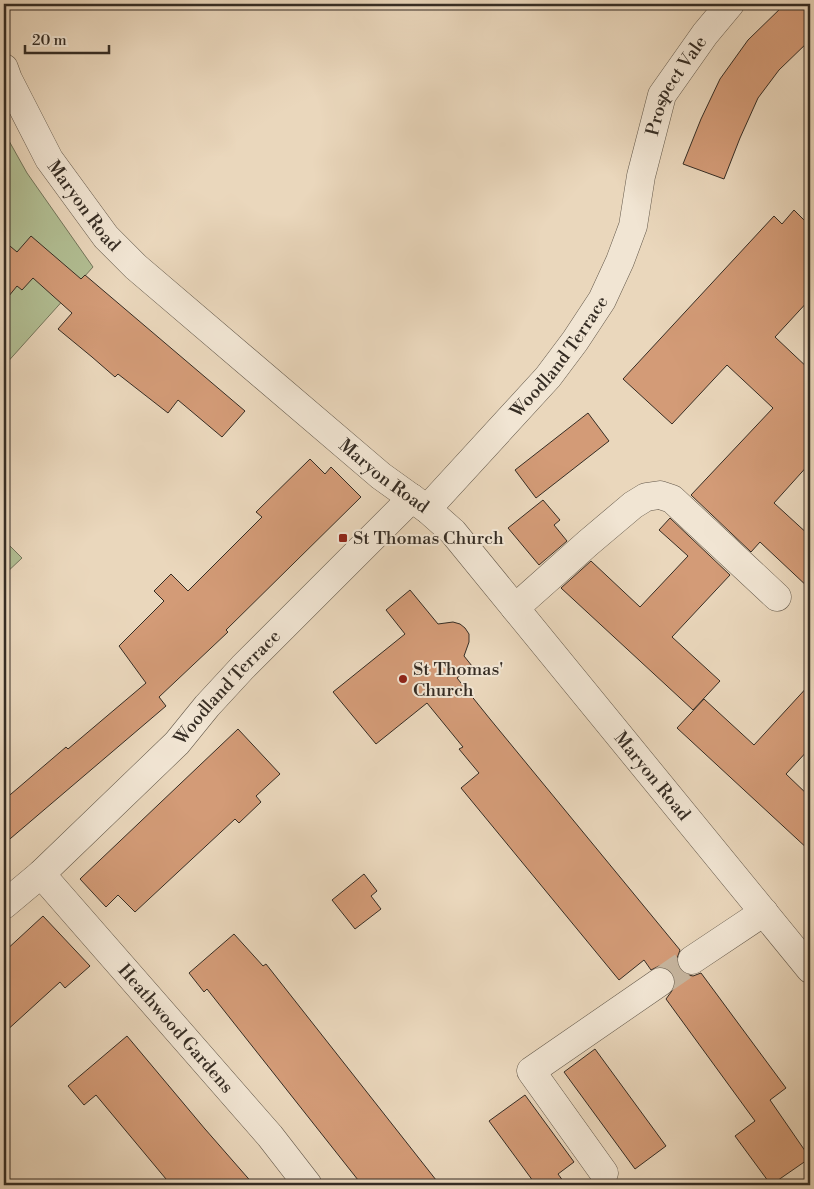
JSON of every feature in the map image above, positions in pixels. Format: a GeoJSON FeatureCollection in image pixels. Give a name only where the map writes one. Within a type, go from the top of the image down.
{"type":"FeatureCollection","features":[{"type":"Feature","properties":{"kind":"street","name":"Prospect Vale"},"geometry":{"type":"LineString","coordinates":[[641,176],[662,95],[705,34],[730,4]]}},
{"type":"Feature","properties":{"kind":"street","name":"Maryon Road"},"geometry":{"type":"LineString","coordinates":[[6,74],[49,159],[112,243],[136,267],[380,476],[420,504],[453,532],[810,969]]}},
{"type":"Feature","properties":{"kind":"street","name":"Woodland Terrace"},"geometry":{"type":"LineString","coordinates":[[4,905],[41,874],[177,743],[207,706],[243,667],[518,411],[548,377],[576,340],[602,300],[620,261],[633,226],[641,176]]}},
{"type":"Feature","properties":{"kind":"street"},"geometry":{"type":"LineString","coordinates":[[515,608],[633,505],[646,497],[660,495],[672,500],[777,597]]}},
{"type":"Feature","properties":{"kind":"street","name":"Heathwood Gardens"},"geometry":{"type":"LineString","coordinates":[[41,874],[270,1136],[308,1185]]}},
{"type":"Feature","properties":{"kind":"street"},"geometry":{"type":"LineString","coordinates":[[692,960],[764,912]]}},
{"type":"Feature","properties":{"kind":"street"},"geometry":{"type":"LineString","coordinates":[[604,1173],[531,1071],[660,982]]}},
{"type":"Feature","properties":{"kind":"green space"},"geometry":{"type":"Polygon","coordinates":[[[4,132],[27,173],[93,267],[4,366],[4,132]]]}},
{"type":"Feature","properties":{"kind":"green space"},"geometry":{"type":"Polygon","coordinates":[[[4,540],[22,558],[4,575],[4,540]]]}},
{"type":"Feature","properties":{"kind":"building"},"geometry":{"type":"Polygon","coordinates":[[[785,4],[810,4],[810,40],[779,70],[758,98],[724,179],[683,164],[720,79],[748,40],[785,4]]]}},
{"type":"Feature","properties":{"kind":"building"},"geometry":{"type":"Polygon","coordinates":[[[794,210],[810,226],[810,299],[775,337],[810,370],[810,463],[774,503],[810,536],[810,589],[760,542],[751,552],[691,495],[773,408],[727,365],[672,424],[623,379],[774,216],[782,224],[794,210]]]}},
{"type":"Feature","properties":{"kind":"building"},"geometry":{"type":"Polygon","coordinates":[[[31,236],[81,279],[85,275],[245,411],[222,437],[178,400],[168,413],[118,374],[115,377],[58,329],[72,313],[33,278],[22,290],[17,286],[4,302],[4,241],[17,252],[31,236]]]}},
{"type":"Feature","properties":{"kind":"building"},"geometry":{"type":"Polygon","coordinates":[[[588,413],[609,441],[536,498],[515,470],[588,413]]]}},
{"type":"Feature","properties":{"kind":"building"},"geometry":{"type":"Polygon","coordinates":[[[310,459],[325,474],[331,467],[361,497],[226,630],[228,632],[159,697],[166,706],[4,844],[4,800],[146,683],[119,646],[164,601],[154,591],[171,574],[188,591],[262,517],[256,512],[310,459]]]}},
{"type":"Feature","properties":{"kind":"building"},"geometry":{"type":"Polygon","coordinates":[[[543,500],[560,520],[554,525],[567,541],[539,565],[508,528],[543,500]]]}},
{"type":"Feature","properties":{"kind":"building"},"geometry":{"type":"Polygon","coordinates":[[[670,518],[730,575],[672,637],[720,681],[693,710],[561,588],[591,561],[640,607],[688,556],[659,530],[670,518]]]}},
{"type":"Feature","properties":{"kind":"building"},"geometry":{"type":"Polygon","coordinates":[[[410,590],[438,624],[453,622],[465,628],[469,634],[469,642],[464,656],[472,666],[457,678],[680,950],[676,961],[679,969],[685,974],[693,976],[701,973],[786,1088],[770,1100],[810,1158],[771,1185],[735,1136],[755,1121],[666,999],[674,988],[675,980],[673,973],[667,968],[659,966],[651,970],[644,960],[619,980],[461,788],[479,773],[459,749],[463,747],[427,703],[376,744],[333,692],[405,634],[386,610],[410,590]]]}},
{"type":"Feature","properties":{"kind":"building"},"geometry":{"type":"Polygon","coordinates":[[[810,684],[810,748],[786,774],[810,797],[810,851],[677,728],[704,699],[754,745],[810,684]]]}},
{"type":"Feature","properties":{"kind":"building"},"geometry":{"type":"Polygon","coordinates":[[[238,729],[280,774],[256,796],[261,802],[239,823],[235,819],[135,912],[118,895],[106,907],[80,879],[238,729]]]}},
{"type":"Feature","properties":{"kind":"building"},"geometry":{"type":"Polygon","coordinates":[[[364,874],[377,891],[371,896],[381,909],[355,929],[332,900],[364,874]]]}},
{"type":"Feature","properties":{"kind":"building"},"geometry":{"type":"Polygon","coordinates":[[[43,916],[90,966],[65,988],[60,982],[4,1033],[4,952],[43,916]]]}},
{"type":"Feature","properties":{"kind":"building"},"geometry":{"type":"Polygon","coordinates":[[[234,934],[263,966],[266,964],[440,1185],[362,1185],[207,989],[204,992],[189,973],[234,934]]]}},
{"type":"Feature","properties":{"kind":"building"},"geometry":{"type":"Polygon","coordinates":[[[127,1036],[254,1185],[171,1185],[96,1095],[84,1105],[68,1086],[127,1036]]]}},
{"type":"Feature","properties":{"kind":"building"},"geometry":{"type":"Polygon","coordinates":[[[595,1049],[666,1146],[635,1169],[564,1072],[595,1049]]]}},
{"type":"Feature","properties":{"kind":"building"},"geometry":{"type":"Polygon","coordinates":[[[525,1095],[574,1162],[558,1174],[566,1185],[536,1185],[489,1121],[525,1095]]]}},
{"type":"Feature","properties":{"kind":"tunnel"},"geometry":{"type":"LineString","coordinates":[[660,982],[692,960]]}},
{"type":"Feature","properties":{"kind":"place","name":"St Thomas Church"},"geometry":{"type":"Point","coordinates":[343,538]}},
{"type":"Feature","properties":{"kind":"place","name":"St Thomas' Church"},"geometry":{"type":"Point","coordinates":[403,679]}}]}
